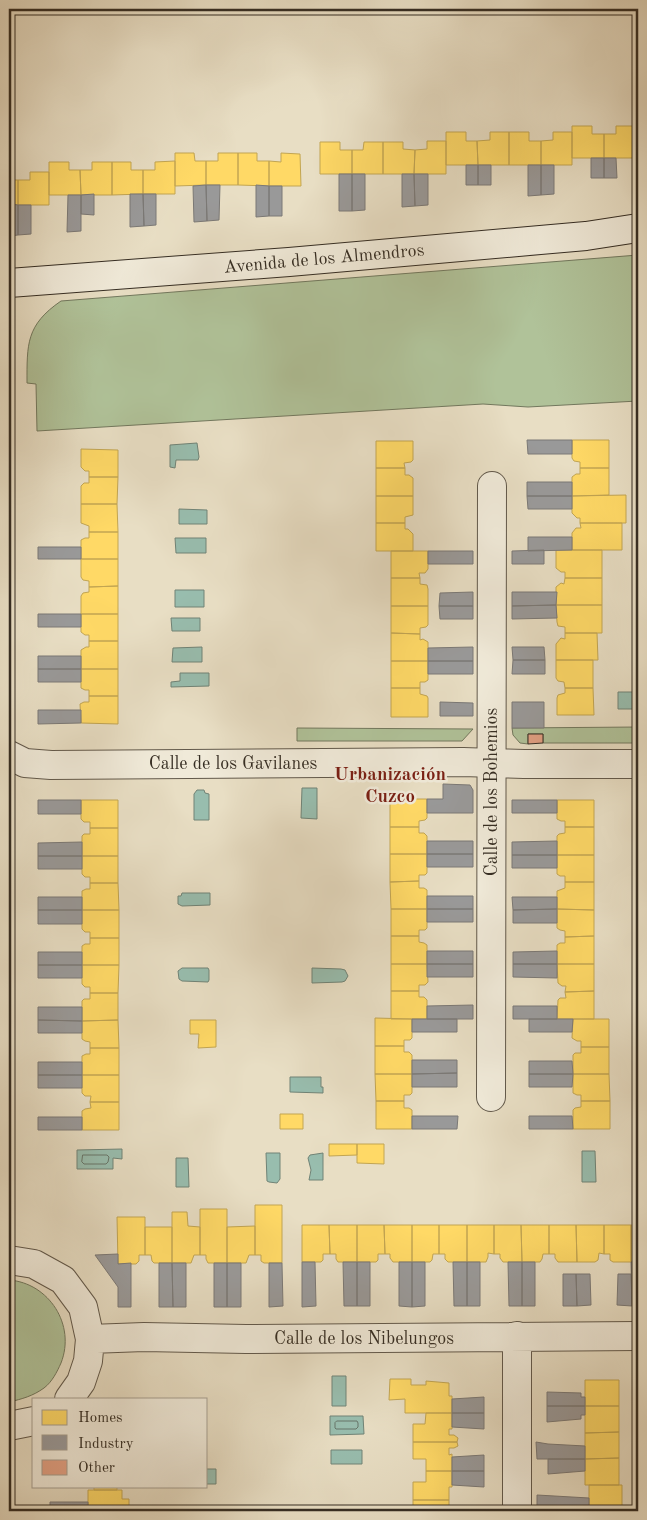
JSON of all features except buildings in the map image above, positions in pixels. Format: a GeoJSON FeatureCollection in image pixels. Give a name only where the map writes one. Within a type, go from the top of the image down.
{"type":"FeatureCollection","features":[{"type":"Feature","properties":{"kind":"street","name":"Avenida de los Almendros"},"geometry":{"type":"LineString","coordinates":[[9,283],[299,261],[586,236],[638,228]]}},
{"type":"Feature","properties":{"kind":"street","name":"Calle de los Bohemios"},"geometry":{"type":"LineString","coordinates":[[491,1097],[492,486]]}},
{"type":"Feature","properties":{"kind":"street","name":"Calle de los Gavilanes"},"geometry":{"type":"LineString","coordinates":[[9,755],[25,763],[51,765],[492,762],[638,764]]}},
{"type":"Feature","properties":{"kind":"street"},"geometry":{"type":"LineString","coordinates":[[9,1260],[34,1264],[63,1280],[83,1307],[90,1339],[88,1361],[81,1382],[70,1398]]}},
{"type":"Feature","properties":{"kind":"street"},"geometry":{"type":"LineString","coordinates":[[517,1336],[517,1511]]}},
{"type":"Feature","properties":{"kind":"street","name":"Calle de los Nibelungos"},"geometry":{"type":"LineString","coordinates":[[90,1339],[638,1336]]}},
{"type":"Feature","properties":{"kind":"street"},"geometry":{"type":"LineString","coordinates":[[9,1426],[32,1421]]}},
{"type":"Feature","properties":{"kind":"shaded area"},"geometry":{"type":"Polygon","coordinates":[[[638,255],[638,401],[528,407],[483,404],[37,431],[36,384],[27,383],[29,346],[31,336],[41,318],[61,301],[638,255]]]}},
{"type":"Feature","properties":{"kind":"shaded area"},"geometry":{"type":"Polygon","coordinates":[[[638,727],[638,743],[543,743],[543,734],[528,734],[528,744],[520,743],[513,735],[512,728],[638,727]]]}},
{"type":"Feature","properties":{"kind":"shaded area"},"geometry":{"type":"Polygon","coordinates":[[[297,728],[473,729],[462,741],[297,741],[297,728]]]}},
{"type":"Feature","properties":{"kind":"shaded area"},"geometry":{"type":"Polygon","coordinates":[[[9,1280],[23,1283],[36,1289],[56,1308],[65,1334],[65,1349],[56,1373],[44,1388],[32,1395],[9,1402],[9,1280]]]}},
{"type":"Feature","properties":{"kind":"water"},"geometry":{"type":"Polygon","coordinates":[[[197,443],[198,460],[176,460],[175,468],[170,467],[170,445],[197,443]]]}},
{"type":"Feature","properties":{"kind":"water"},"geometry":{"type":"Polygon","coordinates":[[[179,509],[207,510],[207,524],[179,524],[179,509]]]}},
{"type":"Feature","properties":{"kind":"water"},"geometry":{"type":"Polygon","coordinates":[[[175,538],[206,538],[206,553],[176,553],[175,538]]]}},
{"type":"Feature","properties":{"kind":"water"},"geometry":{"type":"Polygon","coordinates":[[[175,590],[204,590],[204,607],[175,607],[175,590]]]}},
{"type":"Feature","properties":{"kind":"water"},"geometry":{"type":"Polygon","coordinates":[[[171,618],[200,618],[200,631],[172,631],[171,618]]]}},
{"type":"Feature","properties":{"kind":"water"},"geometry":{"type":"Polygon","coordinates":[[[202,647],[202,662],[172,662],[173,648],[202,647]]]}},
{"type":"Feature","properties":{"kind":"water"},"geometry":{"type":"Polygon","coordinates":[[[180,673],[209,673],[209,686],[171,687],[171,682],[180,681],[180,673]]]}},
{"type":"Feature","properties":{"kind":"water"},"geometry":{"type":"Polygon","coordinates":[[[618,692],[638,692],[638,709],[618,709],[618,692]]]}},
{"type":"Feature","properties":{"kind":"water"},"geometry":{"type":"Polygon","coordinates":[[[302,788],[317,788],[317,819],[301,818],[302,788]]]}},
{"type":"Feature","properties":{"kind":"water"},"geometry":{"type":"Polygon","coordinates":[[[197,790],[204,790],[205,793],[209,794],[209,820],[194,820],[194,794],[197,790]]]}},
{"type":"Feature","properties":{"kind":"water"},"geometry":{"type":"Polygon","coordinates":[[[182,893],[210,893],[210,905],[182,906],[178,904],[178,896],[181,896],[182,893]]]}},
{"type":"Feature","properties":{"kind":"water"},"geometry":{"type":"Polygon","coordinates":[[[182,968],[208,968],[209,980],[208,982],[182,981],[179,979],[178,971],[182,968]]]}},
{"type":"Feature","properties":{"kind":"water"},"geometry":{"type":"Polygon","coordinates":[[[312,968],[341,969],[345,970],[348,976],[342,982],[312,983],[312,968]]]}},
{"type":"Feature","properties":{"kind":"water"},"geometry":{"type":"Polygon","coordinates":[[[290,1077],[321,1077],[323,1093],[290,1092],[290,1077]]]}},
{"type":"Feature","properties":{"kind":"water"},"geometry":{"type":"Polygon","coordinates":[[[122,1149],[122,1159],[113,1158],[113,1169],[77,1169],[77,1150],[122,1149]]]}},
{"type":"Feature","properties":{"kind":"water"},"geometry":{"type":"Polygon","coordinates":[[[582,1151],[595,1151],[596,1182],[582,1182],[582,1151]]]}},
{"type":"Feature","properties":{"kind":"water"},"geometry":{"type":"Polygon","coordinates":[[[266,1153],[280,1153],[280,1179],[277,1183],[267,1181],[266,1153]]]}},
{"type":"Feature","properties":{"kind":"water"},"geometry":{"type":"Polygon","coordinates":[[[323,1153],[323,1180],[309,1180],[311,1170],[308,1158],[310,1155],[323,1153]]]}},
{"type":"Feature","properties":{"kind":"water"},"geometry":{"type":"Polygon","coordinates":[[[176,1158],[188,1158],[189,1187],[176,1187],[176,1158]]]}},
{"type":"Feature","properties":{"kind":"water"},"geometry":{"type":"Polygon","coordinates":[[[332,1376],[346,1376],[346,1406],[332,1406],[332,1376]]]}},
{"type":"Feature","properties":{"kind":"water"},"geometry":{"type":"Polygon","coordinates":[[[330,1416],[363,1416],[364,1434],[330,1435],[330,1416]]]}},
{"type":"Feature","properties":{"kind":"water"},"geometry":{"type":"Polygon","coordinates":[[[331,1450],[362,1450],[362,1464],[331,1464],[331,1450]]]}},
{"type":"Feature","properties":{"kind":"water"},"geometry":{"type":"Polygon","coordinates":[[[208,1469],[216,1469],[216,1484],[208,1484],[208,1469]]]}},
{"type":"Feature","properties":{"kind":"district","name":"Urbanización Cuzco"},"geometry":{"type":"Point","coordinates":[390,784]}}]}
